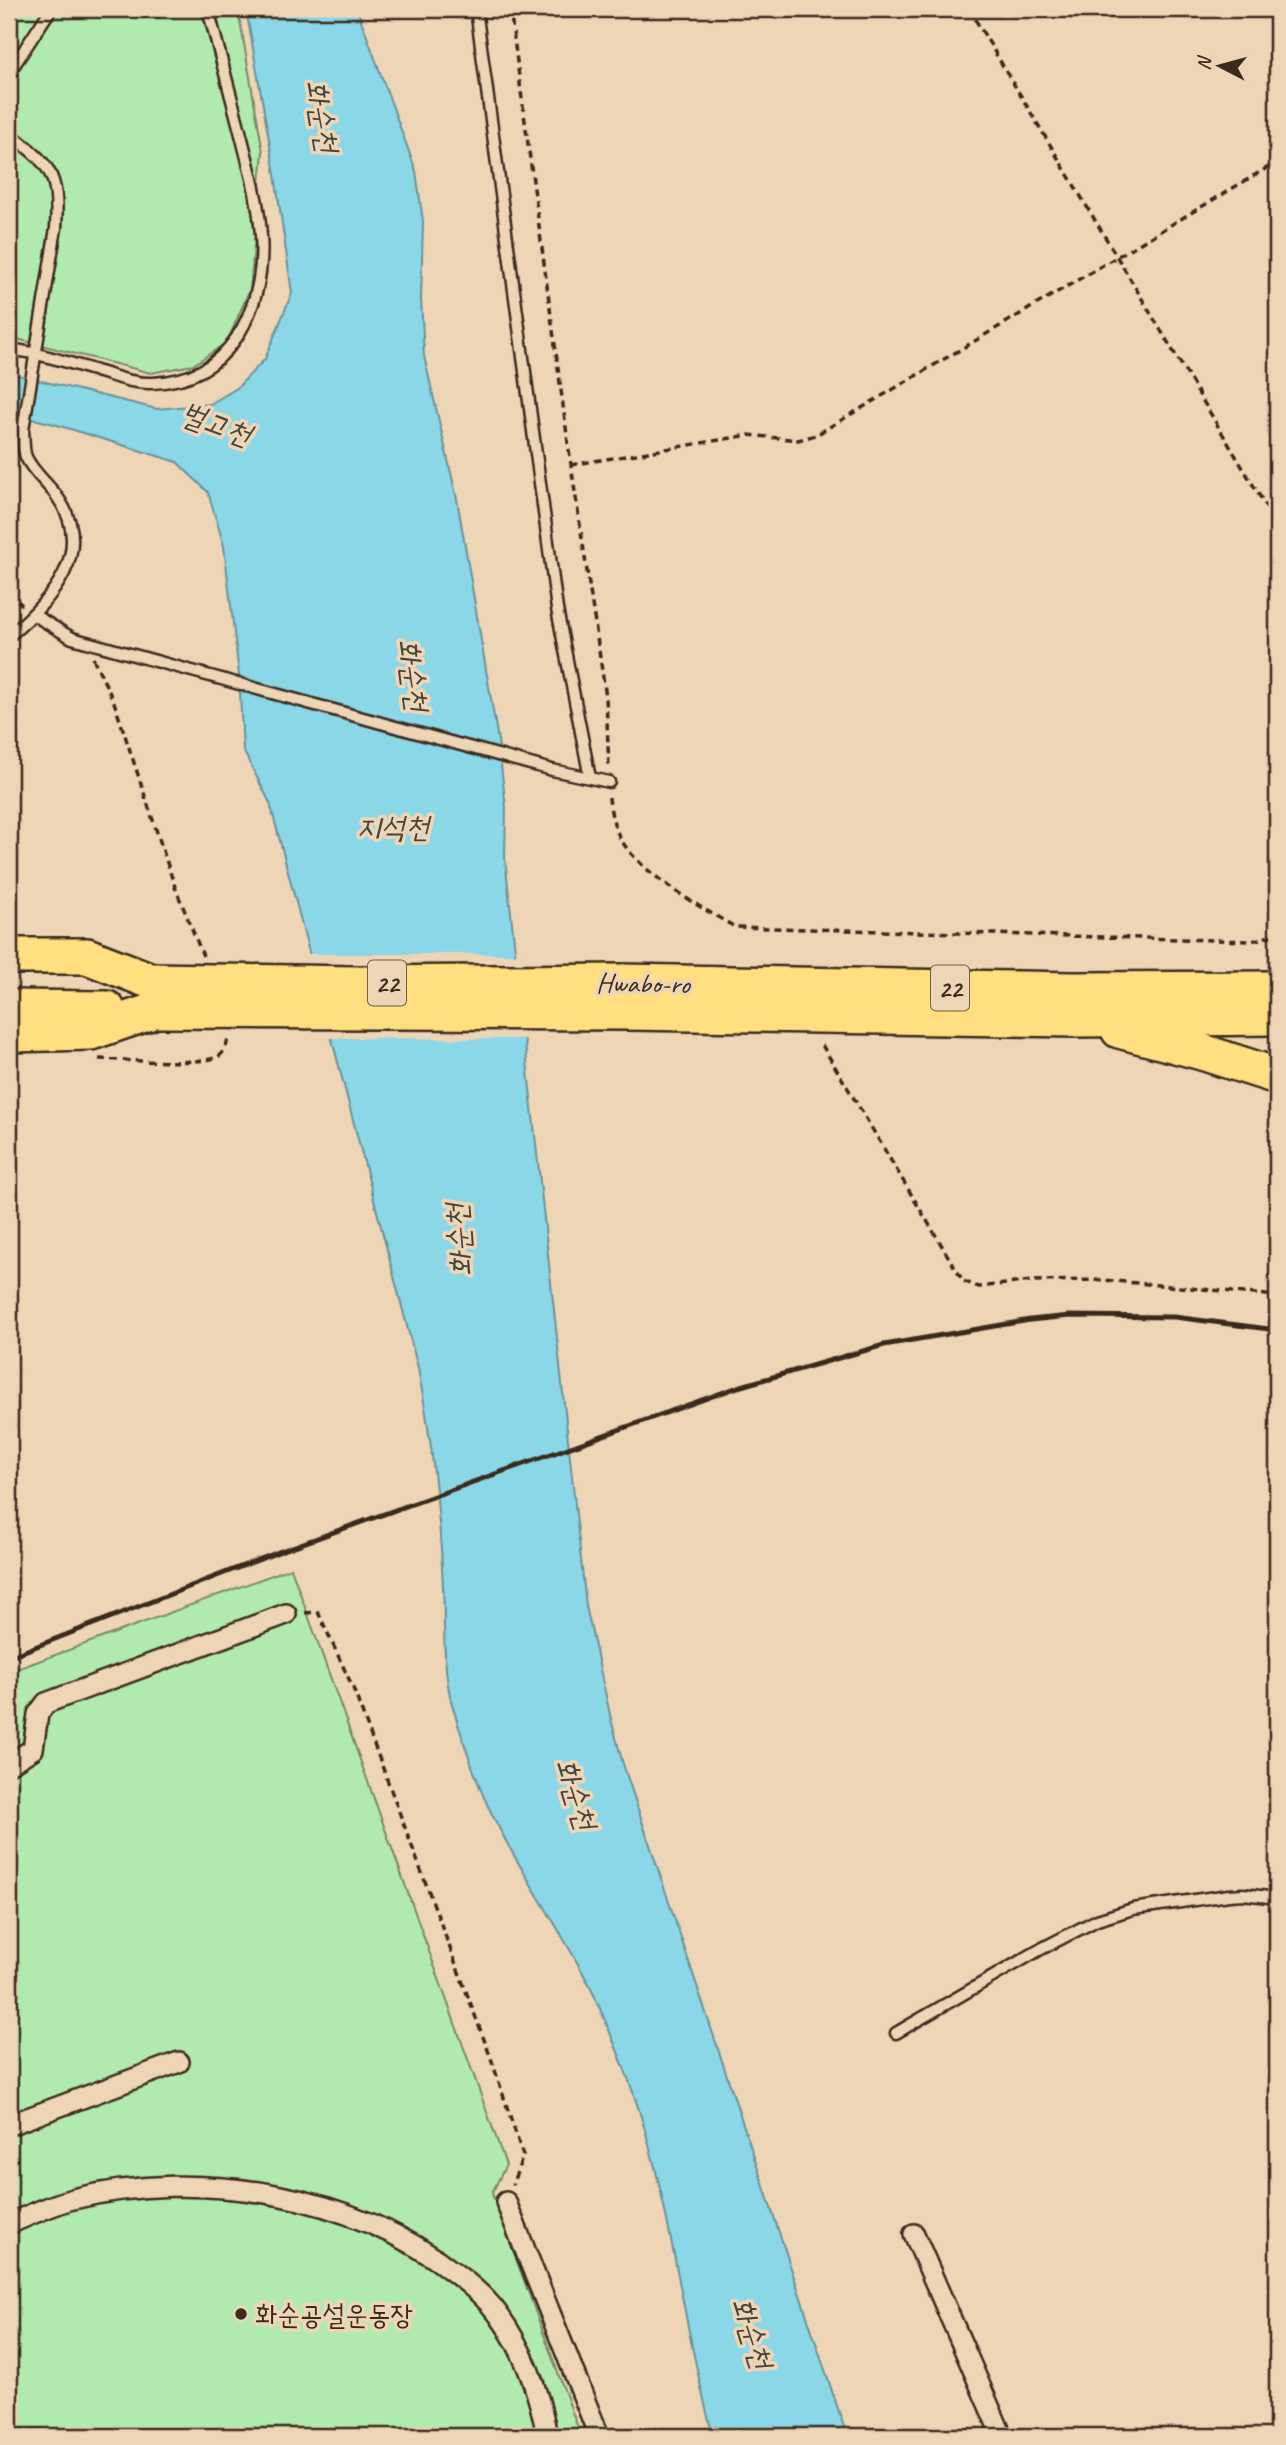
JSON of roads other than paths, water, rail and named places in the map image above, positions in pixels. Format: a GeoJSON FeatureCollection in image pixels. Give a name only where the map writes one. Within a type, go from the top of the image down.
{"type":"FeatureCollection","features":[{"type":"Feature","properties":{"kind":"highway"},"geometry":{"type":"LineString","coordinates":[[9,956],[87,956],[153,995],[92,1032],[9,1034]]}},
{"type":"Feature","properties":{"kind":"highway","name":"Hwabo-ro"},"geometry":{"type":"LineString","coordinates":[[9,979],[153,995]]}},
{"type":"Feature","properties":{"kind":"highway","name":"Hwabo-ro"},"geometry":{"type":"LineString","coordinates":[[9,1008],[153,995],[625,997],[1277,989]]}},
{"type":"Feature","properties":{"kind":"highway","name":"Hwabo-ro"},"geometry":{"type":"LineString","coordinates":[[625,997],[1076,1019],[1277,1017]]}},
{"type":"Feature","properties":{"kind":"highway","name":"22"},"geometry":{"type":"LineString","coordinates":[[1076,1019],[1202,1052],[1277,1076]]}},
{"type":"Feature","properties":{"kind":"street"},"geometry":{"type":"LineString","coordinates":[[9,1764],[33,1749],[38,1714],[46,1703],[286,1614]]}},
{"type":"Feature","properties":{"kind":"street"},"geometry":{"type":"LineString","coordinates":[[9,2125],[179,2062]]}},
{"type":"Feature","properties":{"kind":"street"},"geometry":{"type":"LineString","coordinates":[[9,2224],[72,2199],[145,2188],[181,2187],[233,2189],[278,2196],[336,2210],[381,2227],[431,2253],[469,2284],[498,2313],[534,2380],[547,2436]]}},
{"type":"Feature","properties":{"kind":"street"},"geometry":{"type":"LineString","coordinates":[[506,2202],[599,2436]]}},
{"type":"Feature","properties":{"kind":"street"},"geometry":{"type":"LineString","coordinates":[[914,2234],[1002,2436]]}},
{"type":"Feature","properties":{"kind":"lane"},"geometry":{"type":"LineString","coordinates":[[9,73],[51,9]]}},
{"type":"Feature","properties":{"kind":"lane"},"geometry":{"type":"LineString","coordinates":[[9,349],[33,358],[134,382],[168,382],[203,372],[232,344],[247,320],[259,286],[262,248],[260,211],[208,9]]}},
{"type":"Feature","properties":{"kind":"lane"},"geometry":{"type":"LineString","coordinates":[[476,9],[557,609],[590,778]]}},
{"type":"Feature","properties":{"kind":"lane"},"geometry":{"type":"LineString","coordinates":[[9,133],[41,158],[52,174],[58,198],[57,228],[23,421],[25,457],[58,498],[72,526],[71,554],[61,582],[34,615],[9,636]]}},
{"type":"Feature","properties":{"kind":"lane"},"geometry":{"type":"LineString","coordinates":[[34,615],[72,638],[552,770],[609,782]]}},
{"type":"Feature","properties":{"kind":"lane"},"geometry":{"type":"LineString","coordinates":[[896,2033],[1072,1931],[1117,1913],[1229,1895],[1277,1898]]}},
{"type":"Feature","properties":{"kind":"water","name":"지석천"},"geometry":{"type":"Polygon","coordinates":[[[246,9],[357,9],[416,171],[423,221],[421,299],[424,356],[457,499],[498,740],[506,808],[505,858],[586,1606],[623,1764],[847,2436],[713,2436],[652,2156],[623,2065],[585,1977],[494,1818],[463,1739],[452,1704],[447,1675],[437,1504],[418,1368],[270,803],[243,750],[239,675],[224,546],[208,492],[177,462],[9,413],[9,373],[157,409],[210,404],[237,388],[265,359],[292,293],[274,168],[246,9]]]}},
{"type":"Feature","properties":{"kind":"railway"},"geometry":{"type":"LineString","coordinates":[[9,1657],[281,1551],[738,1387],[884,1345],[1030,1320],[1070,1316],[1174,1317],[1277,1330]]}},
{"type":"Feature","properties":{"kind":"place","name":"화순공설운동장"},"geometry":{"type":"Point","coordinates":[241,2314]}},
{"type":"Feature","properties":{"kind":"water label","name":"화순천"},"geometry":{"type":"Point","coordinates":[322,116]}},
{"type":"Feature","properties":{"kind":"water label","name":"벌고천"},"geometry":{"type":"Point","coordinates":[216,424]}},
{"type":"Feature","properties":{"kind":"water label","name":"화순천"},"geometry":{"type":"Point","coordinates":[413,675]}},
{"type":"Feature","properties":{"kind":"water label","name":"화순천"},"geometry":{"type":"Point","coordinates":[459,1240]}},
{"type":"Feature","properties":{"kind":"water label","name":"화순천"},"geometry":{"type":"Point","coordinates":[576,1794]}},
{"type":"Feature","properties":{"kind":"water label","name":"화순천"},"geometry":{"type":"Point","coordinates":[752,2333]}}]}
